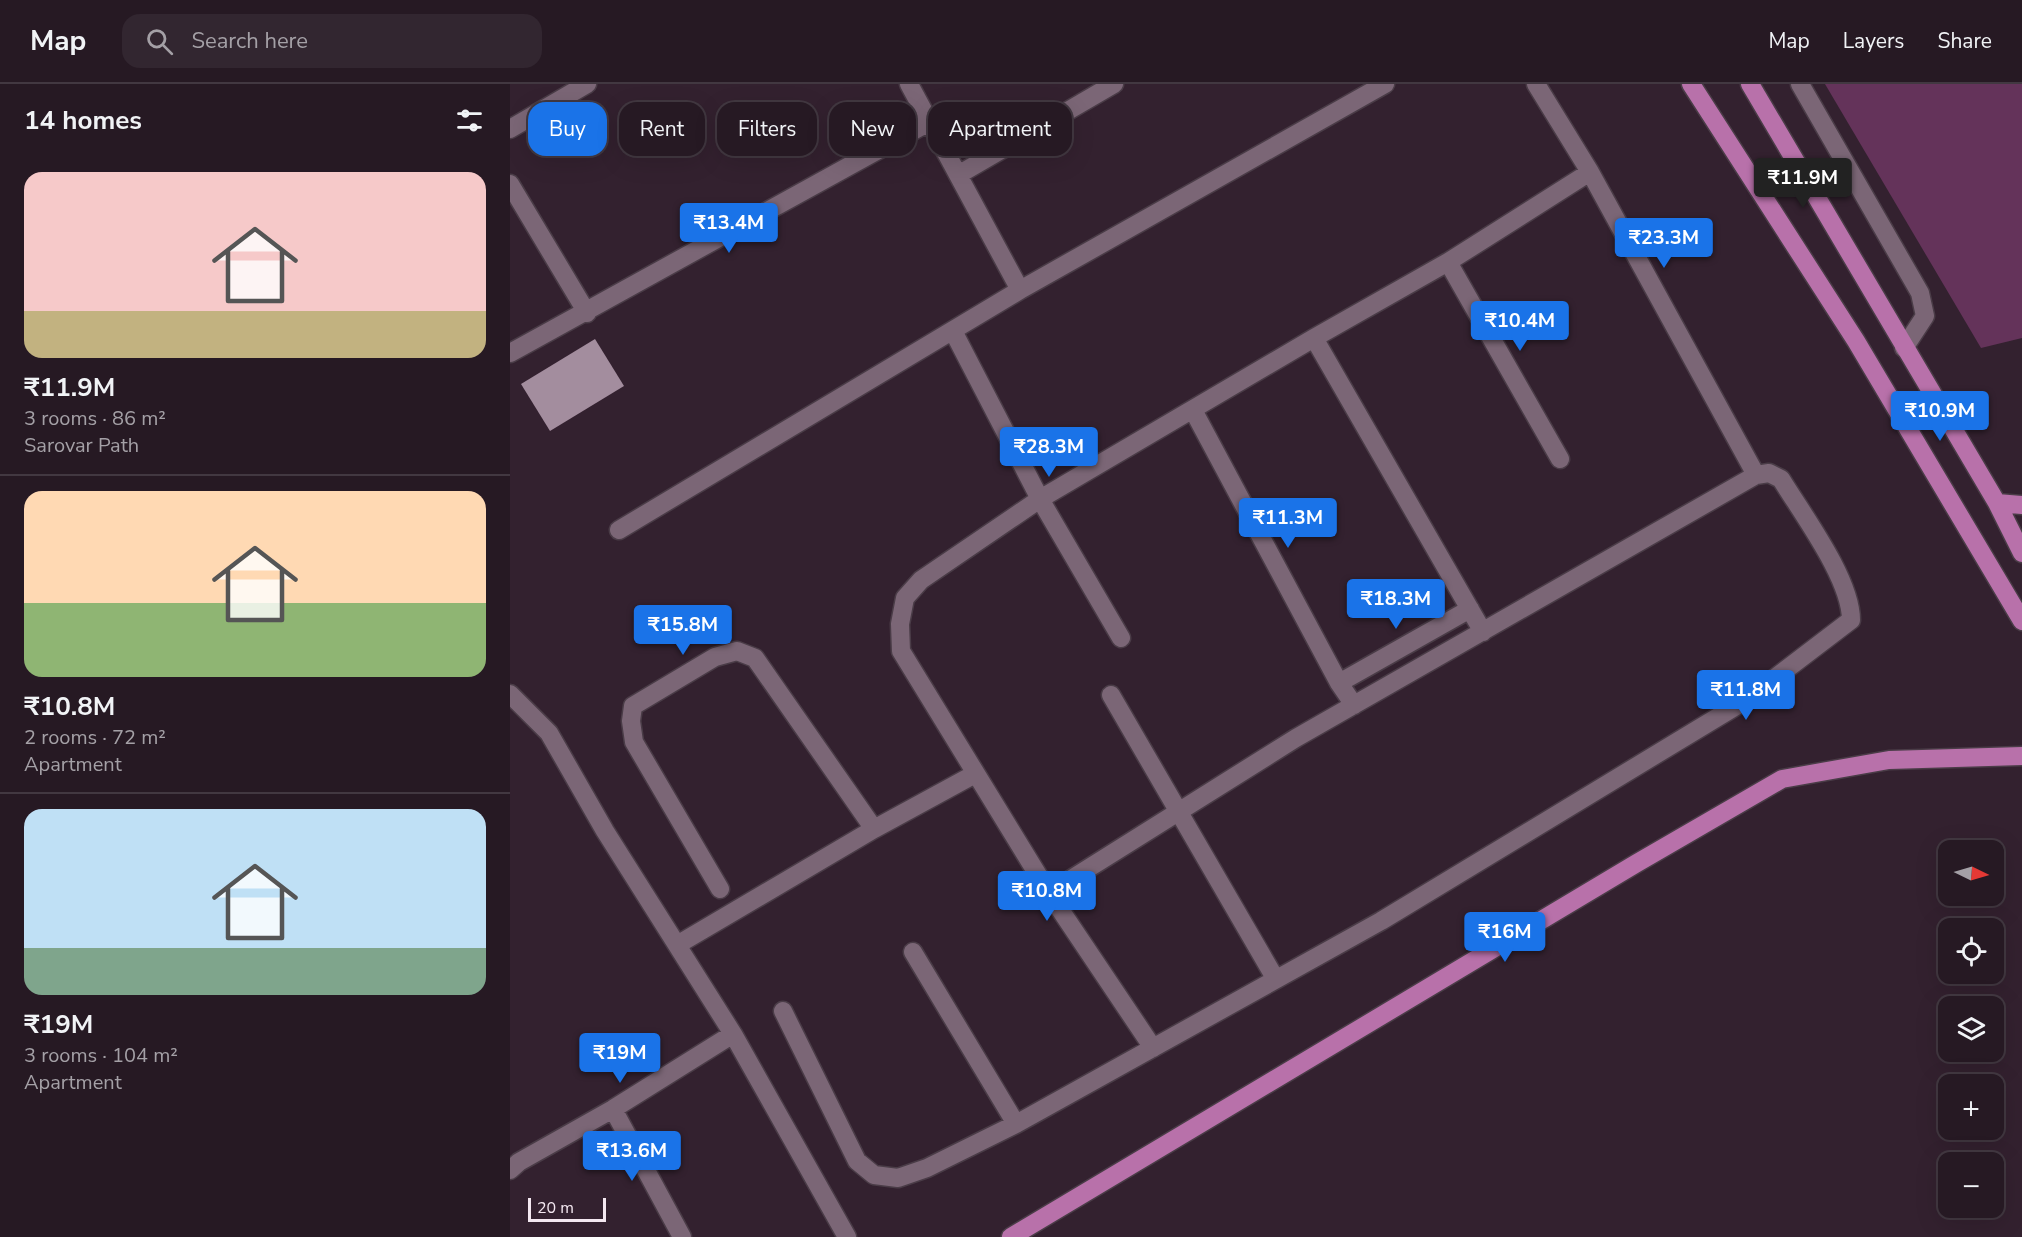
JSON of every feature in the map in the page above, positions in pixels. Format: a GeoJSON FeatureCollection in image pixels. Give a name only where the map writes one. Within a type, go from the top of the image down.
{"type":"FeatureCollection","features":[{"type":"Feature","properties":{"kind":"main road"},"geometry":{"type":"LineString","coordinates":[[1691,84],[1856,341],[2022,621]]}},
{"type":"Feature","properties":{"kind":"main road"},"geometry":{"type":"LineString","coordinates":[[1750,84],[1997,503],[2022,553]]}},
{"type":"Feature","properties":{"kind":"main road"},"geometry":{"type":"LineString","coordinates":[[1997,503],[2022,505]]}},
{"type":"Feature","properties":{"kind":"main road"},"geometry":{"type":"LineString","coordinates":[[1011,1237],[1606,881],[1782,780],[1890,760],[2022,756]]}},
{"type":"Feature","properties":{"kind":"street"},"geometry":{"type":"LineString","coordinates":[[510,129],[587,84]]}},
{"type":"Feature","properties":{"kind":"street"},"geometry":{"type":"LineString","coordinates":[[909,84],[928,120]]}},
{"type":"Feature","properties":{"kind":"street"},"geometry":{"type":"LineString","coordinates":[[958,175],[1114,84]]}},
{"type":"Feature","properties":{"kind":"street"},"geometry":{"type":"LineString","coordinates":[[619,530],[1020,290],[1385,84]]}},
{"type":"Feature","properties":{"kind":"street"},"geometry":{"type":"LineString","coordinates":[[1536,84],[1590,172],[1756,475]]}},
{"type":"Feature","properties":{"kind":"street"},"geometry":{"type":"LineString","coordinates":[[1800,84],[1920,293],[1925,316],[1904,348]]}},
{"type":"Feature","properties":{"kind":"street"},"geometry":{"type":"LineString","coordinates":[[510,353],[928,123]]}},
{"type":"Feature","properties":{"kind":"street"},"geometry":{"type":"LineString","coordinates":[[948,156],[1020,290]]}},
{"type":"Feature","properties":{"kind":"street"},"geometry":{"type":"LineString","coordinates":[[1153,1048],[1049,893],[901,651],[900,624],[905,598],[921,580],[1040,499],[1448,262],[1590,172]]}},
{"type":"Feature","properties":{"kind":"street"},"geometry":{"type":"LineString","coordinates":[[510,184],[586,313]]}},
{"type":"Feature","properties":{"kind":"street"},"geometry":{"type":"LineString","coordinates":[[1448,262],[1560,459]]}},
{"type":"Feature","properties":{"kind":"street"},"geometry":{"type":"LineString","coordinates":[[952,331],[1040,499],[1121,638]]}},
{"type":"Feature","properties":{"kind":"street"},"geometry":{"type":"LineString","coordinates":[[1314,338],[1483,632]]}},
{"type":"Feature","properties":{"kind":"street"},"geometry":{"type":"LineString","coordinates":[[1193,410],[1339,683],[1354,705]]}},
{"type":"Feature","properties":{"kind":"street"},"geometry":{"type":"LineString","coordinates":[[783,1011],[857,1161],[874,1174],[898,1178],[927,1168],[1016,1124],[1381,921],[1746,700],[1851,620],[1851,605],[1844,584],[1781,479],[1769,473],[1756,475],[1354,705],[1049,893]]}},
{"type":"Feature","properties":{"kind":"street"},"geometry":{"type":"LineString","coordinates":[[1339,683],[1470,609]]}},
{"type":"Feature","properties":{"kind":"street"},"geometry":{"type":"LineString","coordinates":[[720,889],[634,742],[631,721],[633,706],[715,657],[737,651],[755,658],[874,829]]}},
{"type":"Feature","properties":{"kind":"street"},"geometry":{"type":"LineString","coordinates":[[510,694],[549,733],[605,831],[732,1034],[847,1237]]}},
{"type":"Feature","properties":{"kind":"street"},"geometry":{"type":"LineString","coordinates":[[1111,695],[1275,978]]}},
{"type":"Feature","properties":{"kind":"street"},"geometry":{"type":"LineString","coordinates":[[677,945],[874,829],[975,774]]}},
{"type":"Feature","properties":{"kind":"street"},"geometry":{"type":"LineString","coordinates":[[913,952],[1016,1124]]}},
{"type":"Feature","properties":{"kind":"street"},"geometry":{"type":"LineString","coordinates":[[510,1170],[519,1162],[613,1109],[732,1034]]}},
{"type":"Feature","properties":{"kind":"street"},"geometry":{"type":"LineString","coordinates":[[613,1109],[682,1237]]}},
{"type":"Feature","properties":{"kind":"shaded area"},"geometry":{"type":"Polygon","coordinates":[[[1825,84],[2022,84],[2022,338],[1981,348],[1825,84]]]}},
{"type":"Feature","properties":{"kind":"building"},"geometry":{"type":"Polygon","coordinates":[[[595,339],[624,386],[550,431],[521,384],[595,339]]]}}]}
